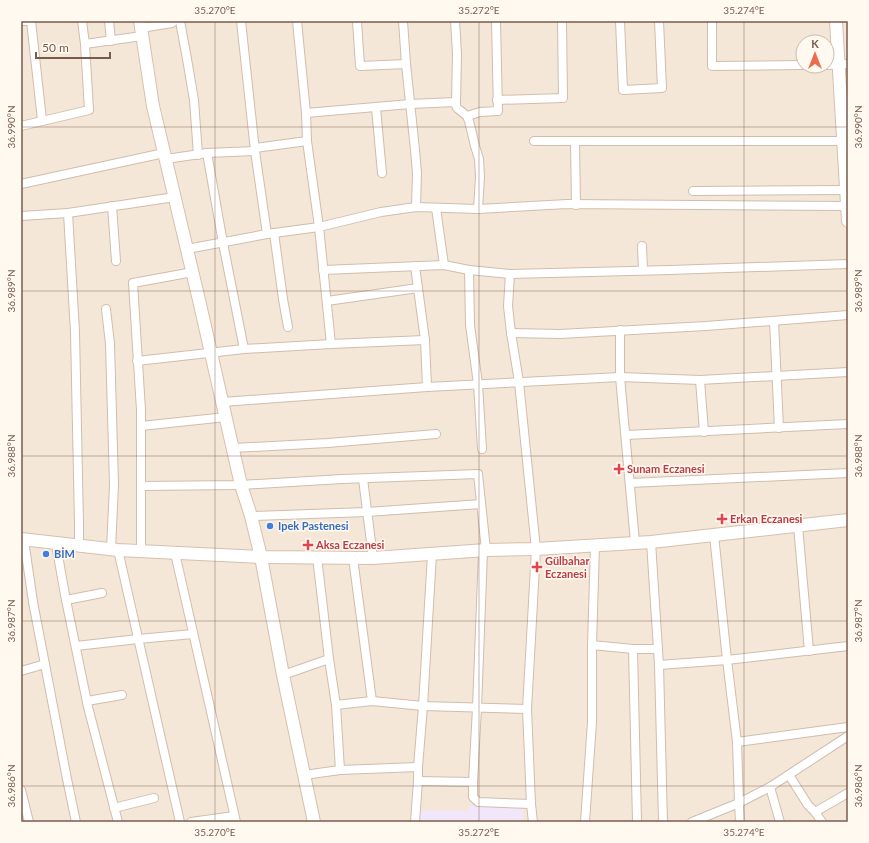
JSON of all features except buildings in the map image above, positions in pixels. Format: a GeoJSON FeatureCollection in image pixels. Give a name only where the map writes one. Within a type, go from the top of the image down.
{"type":"FeatureCollection","features":[{"type":"Feature","properties":{"kind":"main road"},"geometry":{"type":"LineString","coordinates":[[836,21],[838,65],[845,113],[843,141],[846,168],[848,221]]}},
{"type":"Feature","properties":{"kind":"main road"},"geometry":{"type":"LineString","coordinates":[[141,29],[153,106],[241,485],[251,516],[261,557],[283,675],[314,822]]}},
{"type":"Feature","properties":{"kind":"main road"},"geometry":{"type":"LineString","coordinates":[[22,539],[56,544],[175,553],[261,557],[373,558],[650,542],[848,520]]}},
{"type":"Feature","properties":{"kind":"street"},"geometry":{"type":"LineString","coordinates":[[21,21],[28,21]]}},
{"type":"Feature","properties":{"kind":"street"},"geometry":{"type":"LineString","coordinates":[[31,21],[42,120]]}},
{"type":"Feature","properties":{"kind":"street"},"geometry":{"type":"LineString","coordinates":[[21,126],[89,110],[82,21]]}},
{"type":"Feature","properties":{"kind":"street"},"geometry":{"type":"LineString","coordinates":[[109,21],[111,41]]}},
{"type":"Feature","properties":{"kind":"street"},"geometry":{"type":"LineString","coordinates":[[85,44],[111,41],[141,29],[172,23],[174,21]]}},
{"type":"Feature","properties":{"kind":"street"},"geometry":{"type":"LineString","coordinates":[[180,21],[194,100],[198,155]]}},
{"type":"Feature","properties":{"kind":"street"},"geometry":{"type":"LineString","coordinates":[[241,21],[255,150],[288,327]]}},
{"type":"Feature","properties":{"kind":"street"},"geometry":{"type":"LineString","coordinates":[[297,21],[306,113],[307,141],[319,227],[331,344]]}},
{"type":"Feature","properties":{"kind":"street"},"geometry":{"type":"LineString","coordinates":[[357,21],[360,66],[406,64]]}},
{"type":"Feature","properties":{"kind":"street"},"geometry":{"type":"LineString","coordinates":[[403,21],[416,173],[416,207]]}},
{"type":"Feature","properties":{"kind":"street"},"geometry":{"type":"LineString","coordinates":[[455,21],[457,53],[456,102],[457,108],[467,116],[479,159],[478,209]]}},
{"type":"Feature","properties":{"kind":"street"},"geometry":{"type":"LineString","coordinates":[[467,116],[480,112],[498,111],[496,21]]}},
{"type":"Feature","properties":{"kind":"street"},"geometry":{"type":"LineString","coordinates":[[497,100],[563,98],[562,21]]}},
{"type":"Feature","properties":{"kind":"street"},"geometry":{"type":"LineString","coordinates":[[620,21],[623,90],[662,88],[659,21]]}},
{"type":"Feature","properties":{"kind":"street"},"geometry":{"type":"LineString","coordinates":[[712,21],[712,66],[795,65]]}},
{"type":"Feature","properties":{"kind":"street"},"geometry":{"type":"LineString","coordinates":[[306,113],[410,104],[456,102]]}},
{"type":"Feature","properties":{"kind":"street"},"geometry":{"type":"LineString","coordinates":[[376,108],[382,173]]}},
{"type":"Feature","properties":{"kind":"street"},"geometry":{"type":"LineString","coordinates":[[21,184],[165,156],[255,150],[307,141]]}},
{"type":"Feature","properties":{"kind":"street"},"geometry":{"type":"LineString","coordinates":[[534,141],[843,141]]}},
{"type":"Feature","properties":{"kind":"street"},"geometry":{"type":"LineString","coordinates":[[575,142],[576,204]]}},
{"type":"Feature","properties":{"kind":"street"},"geometry":{"type":"LineString","coordinates":[[207,153],[244,349]]}},
{"type":"Feature","properties":{"kind":"street"},"geometry":{"type":"LineString","coordinates":[[693,192],[846,190]]}},
{"type":"Feature","properties":{"kind":"street"},"geometry":{"type":"LineString","coordinates":[[21,216],[68,213],[175,197]]}},
{"type":"Feature","properties":{"kind":"street"},"geometry":{"type":"LineString","coordinates":[[187,249],[270,233],[319,227],[381,212],[416,207],[478,209],[576,204],[848,213]]}},
{"type":"Feature","properties":{"kind":"street"},"geometry":{"type":"LineString","coordinates":[[112,206],[116,261]]}},
{"type":"Feature","properties":{"kind":"street"},"geometry":{"type":"LineString","coordinates":[[436,208],[444,266]]}},
{"type":"Feature","properties":{"kind":"street"},"geometry":{"type":"LineString","coordinates":[[68,213],[75,332],[80,524],[79,546]]}},
{"type":"Feature","properties":{"kind":"street"},"geometry":{"type":"LineString","coordinates":[[642,246],[643,270]]}},
{"type":"Feature","properties":{"kind":"street"},"geometry":{"type":"LineString","coordinates":[[323,270],[444,266],[510,274],[848,264]]}},
{"type":"Feature","properties":{"kind":"street"},"geometry":{"type":"LineString","coordinates":[[415,266],[425,340],[428,387]]}},
{"type":"Feature","properties":{"kind":"street"},"geometry":{"type":"LineString","coordinates":[[469,270],[470,325],[478,384],[482,449]]}},
{"type":"Feature","properties":{"kind":"street"},"geometry":{"type":"LineString","coordinates":[[141,551],[141,410],[133,283],[192,272]]}},
{"type":"Feature","properties":{"kind":"street"},"geometry":{"type":"LineString","coordinates":[[510,274],[508,306],[519,382],[536,549],[527,708],[533,822]]}},
{"type":"Feature","properties":{"kind":"street"},"geometry":{"type":"LineString","coordinates":[[327,301],[418,288]]}},
{"type":"Feature","properties":{"kind":"street"},"geometry":{"type":"LineString","coordinates":[[106,309],[110,344],[115,549],[138,639],[180,822]]}},
{"type":"Feature","properties":{"kind":"street"},"geometry":{"type":"LineString","coordinates":[[511,333],[560,334],[706,326],[848,315]]}},
{"type":"Feature","properties":{"kind":"street"},"geometry":{"type":"LineString","coordinates":[[774,321],[779,428]]}},
{"type":"Feature","properties":{"kind":"street"},"geometry":{"type":"LineString","coordinates":[[620,330],[620,377],[635,542]]}},
{"type":"Feature","properties":{"kind":"street"},"geometry":{"type":"LineString","coordinates":[[137,361],[244,349],[425,340]]}},
{"type":"Feature","properties":{"kind":"street"},"geometry":{"type":"LineString","coordinates":[[222,402],[428,387],[620,377],[700,380],[848,372]]}},
{"type":"Feature","properties":{"kind":"street"},"geometry":{"type":"LineString","coordinates":[[700,380],[704,432]]}},
{"type":"Feature","properties":{"kind":"street"},"geometry":{"type":"LineString","coordinates":[[141,426],[226,417]]}},
{"type":"Feature","properties":{"kind":"street"},"geometry":{"type":"LineString","coordinates":[[626,435],[848,424]]}},
{"type":"Feature","properties":{"kind":"street"},"geometry":{"type":"LineString","coordinates":[[233,448],[328,443],[436,434]]}},
{"type":"Feature","properties":{"kind":"street"},"geometry":{"type":"LineString","coordinates":[[630,483],[848,473]]}},
{"type":"Feature","properties":{"kind":"street"},"geometry":{"type":"LineString","coordinates":[[141,486],[241,485],[478,474],[484,551],[473,797],[478,802],[531,804]]}},
{"type":"Feature","properties":{"kind":"street"},"geometry":{"type":"LineString","coordinates":[[363,479],[373,558]]}},
{"type":"Feature","properties":{"kind":"street"},"geometry":{"type":"LineString","coordinates":[[251,516],[367,512],[481,504]]}},
{"type":"Feature","properties":{"kind":"street"},"geometry":{"type":"LineString","coordinates":[[798,526],[808,651]]}},
{"type":"Feature","properties":{"kind":"street"},"geometry":{"type":"LineString","coordinates":[[714,536],[737,742],[740,822]]}},
{"type":"Feature","properties":{"kind":"street"},"geometry":{"type":"LineString","coordinates":[[22,539],[76,822]]}},
{"type":"Feature","properties":{"kind":"street"},"geometry":{"type":"LineString","coordinates":[[650,542],[659,665],[663,822]]}},
{"type":"Feature","properties":{"kind":"street"},"geometry":{"type":"LineString","coordinates":[[56,544],[87,701],[118,822]]}},
{"type":"Feature","properties":{"kind":"street"},"geometry":{"type":"LineString","coordinates":[[585,822],[592,722],[592,645],[595,545]]}},
{"type":"Feature","properties":{"kind":"street"},"geometry":{"type":"LineString","coordinates":[[175,553],[235,819],[191,822]]}},
{"type":"Feature","properties":{"kind":"street"},"geometry":{"type":"LineString","coordinates":[[415,822],[432,554]]}},
{"type":"Feature","properties":{"kind":"street"},"geometry":{"type":"LineString","coordinates":[[317,557],[336,705],[340,770]]}},
{"type":"Feature","properties":{"kind":"street"},"geometry":{"type":"LineString","coordinates":[[353,558],[372,701]]}},
{"type":"Feature","properties":{"kind":"street"},"geometry":{"type":"LineString","coordinates":[[66,600],[102,593]]}},
{"type":"Feature","properties":{"kind":"street"},"geometry":{"type":"LineString","coordinates":[[76,646],[194,634]]}},
{"type":"Feature","properties":{"kind":"street"},"geometry":{"type":"LineString","coordinates":[[592,645],[632,649],[657,649]]}},
{"type":"Feature","properties":{"kind":"street"},"geometry":{"type":"LineString","coordinates":[[659,665],[727,660],[848,646]]}},
{"type":"Feature","properties":{"kind":"street"},"geometry":{"type":"LineString","coordinates":[[632,649],[637,822]]}},
{"type":"Feature","properties":{"kind":"street"},"geometry":{"type":"LineString","coordinates":[[283,675],[329,659]]}},
{"type":"Feature","properties":{"kind":"street"},"geometry":{"type":"LineString","coordinates":[[21,671],[45,664]]}},
{"type":"Feature","properties":{"kind":"street"},"geometry":{"type":"LineString","coordinates":[[87,701],[122,696]]}},
{"type":"Feature","properties":{"kind":"street"},"geometry":{"type":"LineString","coordinates":[[336,705],[372,701],[423,706],[527,708]]}},
{"type":"Feature","properties":{"kind":"street"},"geometry":{"type":"LineString","coordinates":[[737,742],[848,727]]}},
{"type":"Feature","properties":{"kind":"street"},"geometry":{"type":"LineString","coordinates":[[692,822],[739,803],[770,788],[848,736]]}},
{"type":"Feature","properties":{"kind":"street"},"geometry":{"type":"LineString","coordinates":[[304,775],[340,770],[418,767]]}},
{"type":"Feature","properties":{"kind":"street"},"geometry":{"type":"LineString","coordinates":[[789,775],[808,805],[822,822]]}},
{"type":"Feature","properties":{"kind":"street"},"geometry":{"type":"LineString","coordinates":[[418,781],[473,782]]}},
{"type":"Feature","properties":{"kind":"street"},"geometry":{"type":"LineString","coordinates":[[770,788],[780,822]]}},
{"type":"Feature","properties":{"kind":"street"},"geometry":{"type":"LineString","coordinates":[[21,790],[29,822]]}},
{"type":"Feature","properties":{"kind":"street"},"geometry":{"type":"LineString","coordinates":[[815,812],[848,793]]}},
{"type":"Feature","properties":{"kind":"street"},"geometry":{"type":"LineString","coordinates":[[114,808],[154,798]]}},
{"type":"Feature","properties":{"kind":"shaded area"},"geometry":{"type":"Polygon","coordinates":[[[21,21],[848,21],[848,822],[21,822],[21,21]]]}},
{"type":"Feature","properties":{"kind":"shaded area"},"geometry":{"type":"Polygon","coordinates":[[[468,806],[523,807],[524,822],[420,822],[420,810],[468,811],[468,806]]]}},
{"type":"Feature","properties":{"kind":"place","name":"Sunam Eczanesi"},"geometry":{"type":"Point","coordinates":[619,469]}},
{"type":"Feature","properties":{"kind":"place","name":"Erkan Eczanesi"},"geometry":{"type":"Point","coordinates":[722,519]}},
{"type":"Feature","properties":{"kind":"place","name":"Ipek Pastenesi"},"geometry":{"type":"Point","coordinates":[270,526]}},
{"type":"Feature","properties":{"kind":"place","name":"Aksa Eczanesi"},"geometry":{"type":"Point","coordinates":[308,545]}},
{"type":"Feature","properties":{"kind":"place","name":"BİM"},"geometry":{"type":"Point","coordinates":[46,554]}},
{"type":"Feature","properties":{"kind":"place","name":"Gülbahar Eczanesi"},"geometry":{"type":"Point","coordinates":[537,567]}}]}
